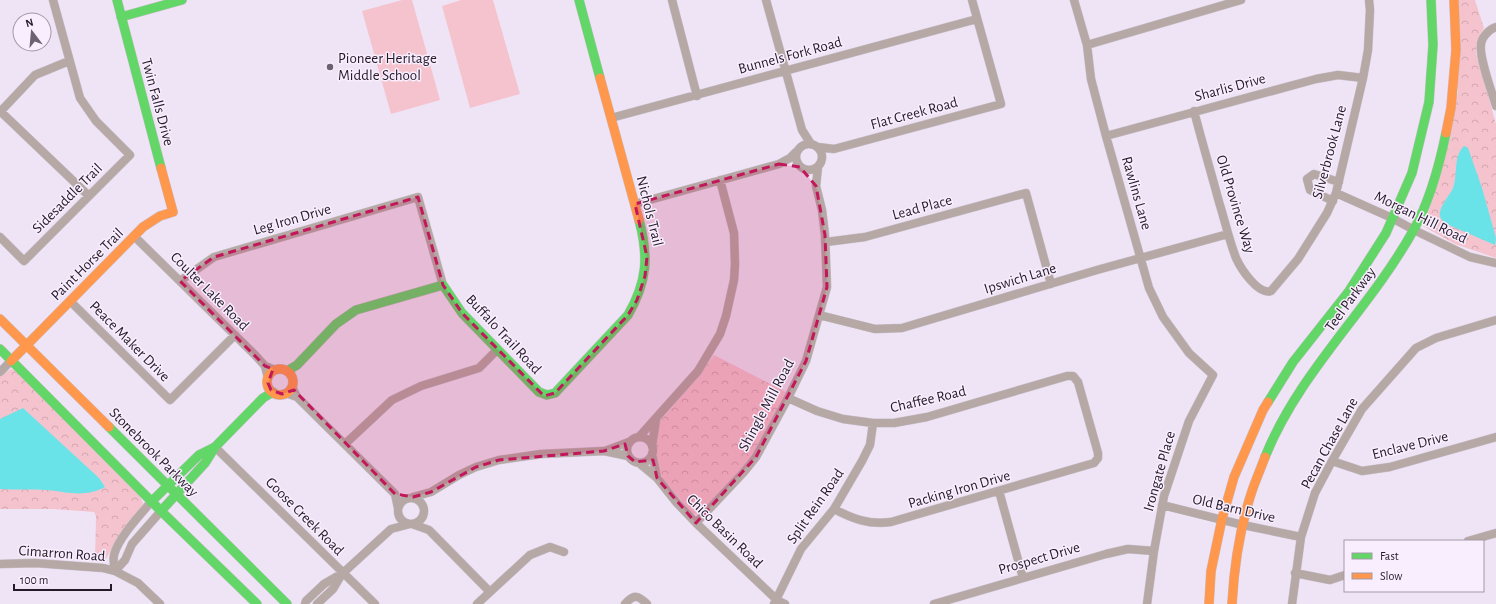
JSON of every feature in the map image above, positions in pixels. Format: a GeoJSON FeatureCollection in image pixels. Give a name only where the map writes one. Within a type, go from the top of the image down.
{"type":"FeatureCollection","features":[{"type":"Feature","properties":{"kind":"main road","name":"Twin Falls Drive"},"geometry":{"type":"LineString","coordinates":[[117,0],[173,212]]}},
{"type":"Feature","properties":{"kind":"main road"},"geometry":{"type":"LineString","coordinates":[[121,17],[182,0]]}},
{"type":"Feature","properties":{"kind":"main road","name":"Nichols Trail"},"geometry":{"type":"LineString","coordinates":[[546,395],[550,395],[558,390],[628,315],[638,300],[645,276],[646,257],[644,238],[579,0]]}},
{"type":"Feature","properties":{"kind":"main road","name":"Teel Parkway"},"geometry":{"type":"LineString","coordinates":[[1209,604],[1211,571],[1222,519],[1234,477],[1263,410],[1293,362],[1349,291],[1386,233],[1412,173],[1429,102],[1433,45],[1431,0]]}},
{"type":"Feature","properties":{"kind":"main road","name":"Teel Parkway"},"geometry":{"type":"LineString","coordinates":[[1232,604],[1233,587],[1243,525],[1252,491],[1270,445],[1302,386],[1378,285],[1414,230],[1431,192],[1440,161],[1450,108],[1456,50],[1454,0]]}},
{"type":"Feature","properties":{"kind":"main road","name":"Paint Horse Trail"},"geometry":{"type":"LineString","coordinates":[[11,360],[149,222],[160,216],[173,212]]}},
{"type":"Feature","properties":{"kind":"main road"},"geometry":{"type":"LineString","coordinates":[[270,386],[278,394],[289,390],[290,374],[297,365],[336,324],[356,310],[442,285]]}},
{"type":"Feature","properties":{"kind":"main road","name":"Buffalo Trail Road"},"geometry":{"type":"LineString","coordinates":[[442,285],[462,313],[535,388],[542,394],[546,395]]}},
{"type":"Feature","properties":{"kind":"main road","name":"Stonebrook Parkway"},"geometry":{"type":"LineString","coordinates":[[0,319],[287,604]]}},
{"type":"Feature","properties":{"kind":"main road"},"geometry":{"type":"LineString","coordinates":[[0,349],[161,512],[257,604]]}},
{"type":"Feature","properties":{"kind":"main road"},"geometry":{"type":"LineString","coordinates":[[161,512],[205,463],[215,447],[263,398],[270,386],[270,374],[275,370],[280,369],[290,374]]}},
{"type":"Feature","properties":{"kind":"main road"},"geometry":{"type":"LineString","coordinates":[[151,502],[199,456],[215,447]]}},
{"type":"Feature","properties":{"kind":"street"},"geometry":{"type":"LineString","coordinates":[[53,0],[70,61],[35,75],[0,111],[89,196]]}},
{"type":"Feature","properties":{"kind":"street"},"geometry":{"type":"LineString","coordinates":[[672,0],[697,96]]}},
{"type":"Feature","properties":{"kind":"street"},"geometry":{"type":"LineString","coordinates":[[766,0],[802,130],[822,154],[819,165]]}},
{"type":"Feature","properties":{"kind":"street"},"geometry":{"type":"LineString","coordinates":[[972,0],[977,19]]}},
{"type":"Feature","properties":{"kind":"street","name":"Rawlins Lane"},"geometry":{"type":"LineString","coordinates":[[1074,0],[1087,45],[1091,79],[1149,288],[1163,317],[1189,352],[1213,375]]}},
{"type":"Feature","properties":{"kind":"street"},"geometry":{"type":"LineString","coordinates":[[1087,45],[1241,0]]}},
{"type":"Feature","properties":{"kind":"street","name":"Silverbrook Lane"},"geometry":{"type":"LineString","coordinates":[[1268,292],[1274,289],[1298,259],[1333,201],[1336,193],[1363,78],[1368,50],[1369,0]]}},
{"type":"Feature","properties":{"kind":"street","name":"Bunnels Fork Road"},"geometry":{"type":"LineString","coordinates":[[610,118],[697,96],[977,19]]}},
{"type":"Feature","properties":{"kind":"street","name":"Flat Creek Road"},"geometry":{"type":"LineString","coordinates":[[814,145],[834,149],[1001,104],[977,19]]}},
{"type":"Feature","properties":{"kind":"street"},"geometry":{"type":"LineString","coordinates":[[1496,27],[1486,34],[1481,44],[1481,54],[1496,106]]}},
{"type":"Feature","properties":{"kind":"street","name":"Sidesaddle Trail"},"geometry":{"type":"LineString","coordinates":[[0,237],[24,261],[130,155],[96,122],[80,98],[70,61]]}},
{"type":"Feature","properties":{"kind":"street","name":"Sharlis Drive"},"geometry":{"type":"LineString","coordinates":[[1106,136],[1322,77],[1338,75],[1363,78]]}},
{"type":"Feature","properties":{"kind":"street","name":"Old Province Way"},"geometry":{"type":"LineString","coordinates":[[1194,111],[1236,258],[1241,267],[1262,291],[1268,292]]}},
{"type":"Feature","properties":{"kind":"street"},"geometry":{"type":"LineString","coordinates":[[802,130],[796,160],[802,168]]}},
{"type":"Feature","properties":{"kind":"street"},"geometry":{"type":"LineString","coordinates":[[635,204],[779,164],[790,158],[798,149],[807,144],[814,145]]}},
{"type":"Feature","properties":{"kind":"street"},"geometry":{"type":"LineString","coordinates":[[779,164],[792,165],[809,170],[819,165],[825,156],[834,149]]}},
{"type":"Feature","properties":{"kind":"street","name":"Shingle Mill Road"},"geometry":{"type":"LineString","coordinates":[[696,523],[740,477],[752,462],[788,398],[806,361],[827,287],[826,242],[822,210],[816,186],[819,165]]}},
{"type":"Feature","properties":{"kind":"street","name":"Shingle Mill Road"},"geometry":{"type":"LineString","coordinates":[[802,168],[816,186]]}},
{"type":"Feature","properties":{"kind":"street"},"geometry":{"type":"LineString","coordinates":[[1333,201],[1310,190],[1307,180],[1314,174],[1339,182]]}},
{"type":"Feature","properties":{"kind":"street"},"geometry":{"type":"LineString","coordinates":[[604,451],[639,437],[698,371],[720,334],[726,316],[734,280],[735,264],[734,233],[720,180]]}},
{"type":"Feature","properties":{"kind":"street","name":"Lead Place"},"geometry":{"type":"LineString","coordinates":[[826,242],[863,238],[1026,193],[1051,284]]}},
{"type":"Feature","properties":{"kind":"street","name":"Morgan Hill Road"},"geometry":{"type":"LineString","coordinates":[[1336,193],[1392,218],[1470,257],[1496,263]]}},
{"type":"Feature","properties":{"kind":"street","name":"Leg Iron Drive"},"geometry":{"type":"LineString","coordinates":[[180,281],[214,257],[418,197]]}},
{"type":"Feature","properties":{"kind":"street","name":"Buffalo Trail Road"},"geometry":{"type":"LineString","coordinates":[[418,197],[442,285]]}},
{"type":"Feature","properties":{"kind":"street","name":"Ipswich Lane"},"geometry":{"type":"LineString","coordinates":[[819,315],[871,328],[894,329],[1228,234]]}},
{"type":"Feature","properties":{"kind":"street","name":"Coulter Lake Road"},"geometry":{"type":"LineString","coordinates":[[134,236],[265,366],[275,370]]}},
{"type":"Feature","properties":{"kind":"street","name":"Peace Maker Drive"},"geometry":{"type":"LineString","coordinates":[[70,301],[170,400],[234,335]]}},
{"type":"Feature","properties":{"kind":"street","name":"Pecan Chase Lane"},"geometry":{"type":"LineString","coordinates":[[1292,604],[1301,537],[1315,494],[1362,408],[1416,348],[1436,338],[1496,320]]}},
{"type":"Feature","properties":{"kind":"street"},"geometry":{"type":"LineString","coordinates":[[345,444],[392,400],[421,386],[479,368],[497,350]]}},
{"type":"Feature","properties":{"kind":"street"},"geometry":{"type":"LineString","coordinates":[[0,372],[11,360]]}},
{"type":"Feature","properties":{"kind":"street"},"geometry":{"type":"LineString","coordinates":[[265,366],[270,386]]}},
{"type":"Feature","properties":{"kind":"street","name":"Irongate Place"},"geometry":{"type":"LineString","coordinates":[[1147,604],[1162,505],[1174,463],[1189,421],[1213,375]]}},
{"type":"Feature","properties":{"kind":"street","name":"Chaffee Road"},"geometry":{"type":"LineString","coordinates":[[788,398],[837,417],[873,423],[894,423],[916,420],[1067,376],[1075,377],[1078,382],[1098,453],[1097,460],[1092,464]]}},
{"type":"Feature","properties":{"kind":"street"},"geometry":{"type":"LineString","coordinates":[[289,390],[395,494],[403,522],[429,530],[489,591]]}},
{"type":"Feature","properties":{"kind":"street"},"geometry":{"type":"LineString","coordinates":[[391,529],[398,508],[403,500],[431,492],[459,475],[476,467],[499,460],[542,454],[604,451],[628,456],[635,462],[645,462],[649,459],[652,450],[656,419]]}},
{"type":"Feature","properties":{"kind":"street","name":"Split Rein Road"},"geometry":{"type":"LineString","coordinates":[[775,602],[801,549],[834,509],[867,453],[873,423]]}},
{"type":"Feature","properties":{"kind":"street","name":"Enclave Drive"},"geometry":{"type":"LineString","coordinates":[[1332,461],[1362,471],[1390,467],[1496,436]]}},
{"type":"Feature","properties":{"kind":"street"},"geometry":{"type":"LineString","coordinates":[[639,437],[647,439],[652,450]]}},
{"type":"Feature","properties":{"kind":"street"},"geometry":{"type":"LineString","coordinates":[[628,456],[626,449],[629,442]]}},
{"type":"Feature","properties":{"kind":"street","name":"Goose Creek Road"},"geometry":{"type":"LineString","coordinates":[[215,447],[375,604]]}},
{"type":"Feature","properties":{"kind":"street","name":"Chico Basin Road"},"geometry":{"type":"LineString","coordinates":[[652,450],[657,478]]}},
{"type":"Feature","properties":{"kind":"street","name":"Chico Basin Road"},"geometry":{"type":"LineString","coordinates":[[639,463],[657,478],[676,502],[775,602]]}},
{"type":"Feature","properties":{"kind":"street","name":"Packing Iron Drive"},"geometry":{"type":"LineString","coordinates":[[834,509],[850,518],[864,522],[891,522],[1092,464]]}},
{"type":"Feature","properties":{"kind":"street"},"geometry":{"type":"LineString","coordinates":[[999,491],[1024,578]]}},
{"type":"Feature","properties":{"kind":"street"},"geometry":{"type":"LineString","coordinates":[[305,604],[306,601],[324,584],[343,573],[391,529],[420,521],[425,513],[431,492]]}},
{"type":"Feature","properties":{"kind":"street"},"geometry":{"type":"LineString","coordinates":[[395,494],[412,497],[422,502],[429,530]]}},
{"type":"Feature","properties":{"kind":"street"},"geometry":{"type":"LineString","coordinates":[[115,571],[114,556],[121,540],[135,520],[151,502]]}},
{"type":"Feature","properties":{"kind":"street","name":"Old Barn Drive"},"geometry":{"type":"LineString","coordinates":[[1162,505],[1243,525],[1301,537]]}},
{"type":"Feature","properties":{"kind":"street"},"geometry":{"type":"LineString","coordinates":[[115,571],[125,560],[132,544],[161,512]]}},
{"type":"Feature","properties":{"kind":"street"},"geometry":{"type":"LineString","coordinates":[[1472,540],[1496,533]]}},
{"type":"Feature","properties":{"kind":"street"},"geometry":{"type":"LineString","coordinates":[[477,604],[489,591],[530,555],[550,547],[564,552]]}},
{"type":"Feature","properties":{"kind":"street","name":"Prospect Drive"},"geometry":{"type":"LineString","coordinates":[[934,604],[1106,554],[1128,549],[1154,551]]}},
{"type":"Feature","properties":{"kind":"street","name":"Cimarron Road"},"geometry":{"type":"LineString","coordinates":[[0,564],[35,563],[92,566],[115,571],[138,583],[160,604]]}},
{"type":"Feature","properties":{"kind":"street"},"geometry":{"type":"LineString","coordinates":[[317,604],[333,589],[343,573]]}},
{"type":"Feature","properties":{"kind":"street"},"geometry":{"type":"LineString","coordinates":[[1295,573],[1330,580],[1344,575]]}},
{"type":"Feature","properties":{"kind":"street"},"geometry":{"type":"LineString","coordinates":[[625,604],[637,596],[647,604]]}},
{"type":"Feature","properties":{"kind":"street"},"geometry":{"type":"LineString","coordinates":[[775,602],[785,604]]}},
{"type":"Feature","properties":{"kind":"highlighted area"},"geometry":{"type":"Polygon","coordinates":[[[779,164],[800,167],[816,186],[825,235],[827,287],[806,361],[756,457],[696,523],[657,478],[653,460],[635,462],[628,456],[625,444],[604,451],[499,460],[476,467],[431,492],[413,497],[395,494],[294,390],[282,394],[271,390],[268,383],[273,369],[265,366],[180,281],[214,257],[418,197],[443,285],[462,313],[544,396],[555,393],[628,315],[637,300],[645,276],[647,257],[635,204],[779,164]]]}},
{"type":"Feature","properties":{"kind":"green space"},"geometry":{"type":"Polygon","coordinates":[[[402,0],[412,0],[440,100],[391,114],[362,11],[402,0]]]}},
{"type":"Feature","properties":{"kind":"green space"},"geometry":{"type":"Polygon","coordinates":[[[461,0],[493,0],[520,94],[470,108],[442,6],[461,0]]]}},
{"type":"Feature","properties":{"kind":"green space"},"geometry":{"type":"Polygon","coordinates":[[[1457,0],[1475,0],[1484,28],[1480,34],[1476,46],[1476,53],[1496,124],[1496,258],[1455,244],[1423,226],[1436,188],[1458,92],[1457,0]]]}},
{"type":"Feature","properties":{"kind":"green space"},"geometry":{"type":"Polygon","coordinates":[[[714,355],[786,392],[769,430],[746,464],[699,513],[693,514],[663,479],[654,456],[654,442],[660,421],[700,375],[714,355]]]}},
{"type":"Feature","properties":{"kind":"green space"},"geometry":{"type":"Polygon","coordinates":[[[11,369],[16,370],[140,496],[143,503],[141,510],[120,533],[105,561],[95,562],[96,516],[94,512],[53,509],[0,509],[0,376],[11,369]]]}},
{"type":"Feature","properties":{"kind":"water"},"geometry":{"type":"Polygon","coordinates":[[[1464,146],[1468,148],[1482,188],[1496,238],[1495,245],[1451,226],[1443,221],[1440,216],[1442,205],[1453,188],[1458,155],[1464,146]]]}},
{"type":"Feature","properties":{"kind":"water"},"geometry":{"type":"Polygon","coordinates":[[[23,408],[99,478],[105,487],[83,493],[47,490],[0,489],[0,419],[23,408]]]}},
{"type":"Feature","properties":{"kind":"traffic: fast"},"geometry":{"type":"LineString","coordinates":[[117,0],[161,168]]}},
{"type":"Feature","properties":{"kind":"traffic: fast"},"geometry":{"type":"LineString","coordinates":[[121,17],[182,0]]}},
{"type":"Feature","properties":{"kind":"traffic: fast"},"geometry":{"type":"LineString","coordinates":[[579,0],[600,78]]}},
{"type":"Feature","properties":{"kind":"traffic: fast"},"geometry":{"type":"LineString","coordinates":[[1268,402],[1293,362],[1349,291],[1386,233],[1412,173],[1429,102],[1433,45],[1431,0]]}},
{"type":"Feature","properties":{"kind":"traffic: fast"},"geometry":{"type":"LineString","coordinates":[[1265,457],[1279,426],[1296,397],[1315,369],[1376,288],[1413,231],[1419,220],[1433,184],[1446,133]]}},
{"type":"Feature","properties":{"kind":"traffic: fast"},"geometry":{"type":"LineString","coordinates":[[287,371],[297,365],[336,324],[356,310],[443,285],[462,313],[539,392],[547,395],[555,393],[628,315],[634,303],[642,280],[645,258],[639,220]]}},
{"type":"Feature","properties":{"kind":"traffic: fast"},"geometry":{"type":"LineString","coordinates":[[0,349],[161,511],[257,604]]}},
{"type":"Feature","properties":{"kind":"traffic: fast"},"geometry":{"type":"LineString","coordinates":[[161,511],[205,463],[215,447],[263,398],[273,392]]}},
{"type":"Feature","properties":{"kind":"traffic: fast"},"geometry":{"type":"LineString","coordinates":[[109,427],[287,604]]}},
{"type":"Feature","properties":{"kind":"traffic: fast"},"geometry":{"type":"LineString","coordinates":[[151,502],[199,455],[215,447]]}},
{"type":"Feature","properties":{"kind":"traffic: slow"},"geometry":{"type":"LineString","coordinates":[[1446,133],[1451,108],[1456,50],[1454,0]]}},
{"type":"Feature","properties":{"kind":"traffic: slow"},"geometry":{"type":"LineString","coordinates":[[600,78],[639,220]]}},
{"type":"Feature","properties":{"kind":"traffic: slow"},"geometry":{"type":"LineString","coordinates":[[11,361],[143,227],[160,216],[173,212],[161,168]]}},
{"type":"Feature","properties":{"kind":"traffic: slow"},"geometry":{"type":"LineString","coordinates":[[0,319],[109,427]]}},
{"type":"Feature","properties":{"kind":"traffic: slow"},"geometry":{"type":"LineString","coordinates":[[280,369],[289,373],[293,382],[289,391],[280,395],[271,391],[267,382],[271,373],[280,369]]}},
{"type":"Feature","properties":{"kind":"traffic: slow"},"geometry":{"type":"LineString","coordinates":[[1209,604],[1211,571],[1222,519],[1234,477],[1263,410],[1268,402]]}},
{"type":"Feature","properties":{"kind":"traffic: slow"},"geometry":{"type":"LineString","coordinates":[[1232,604],[1236,561],[1244,519],[1252,491],[1265,457]]}},
{"type":"Feature","properties":{"kind":"place","name":"Pioneer Heritage Middle School"},"geometry":{"type":"Point","coordinates":[330,67]}}]}
